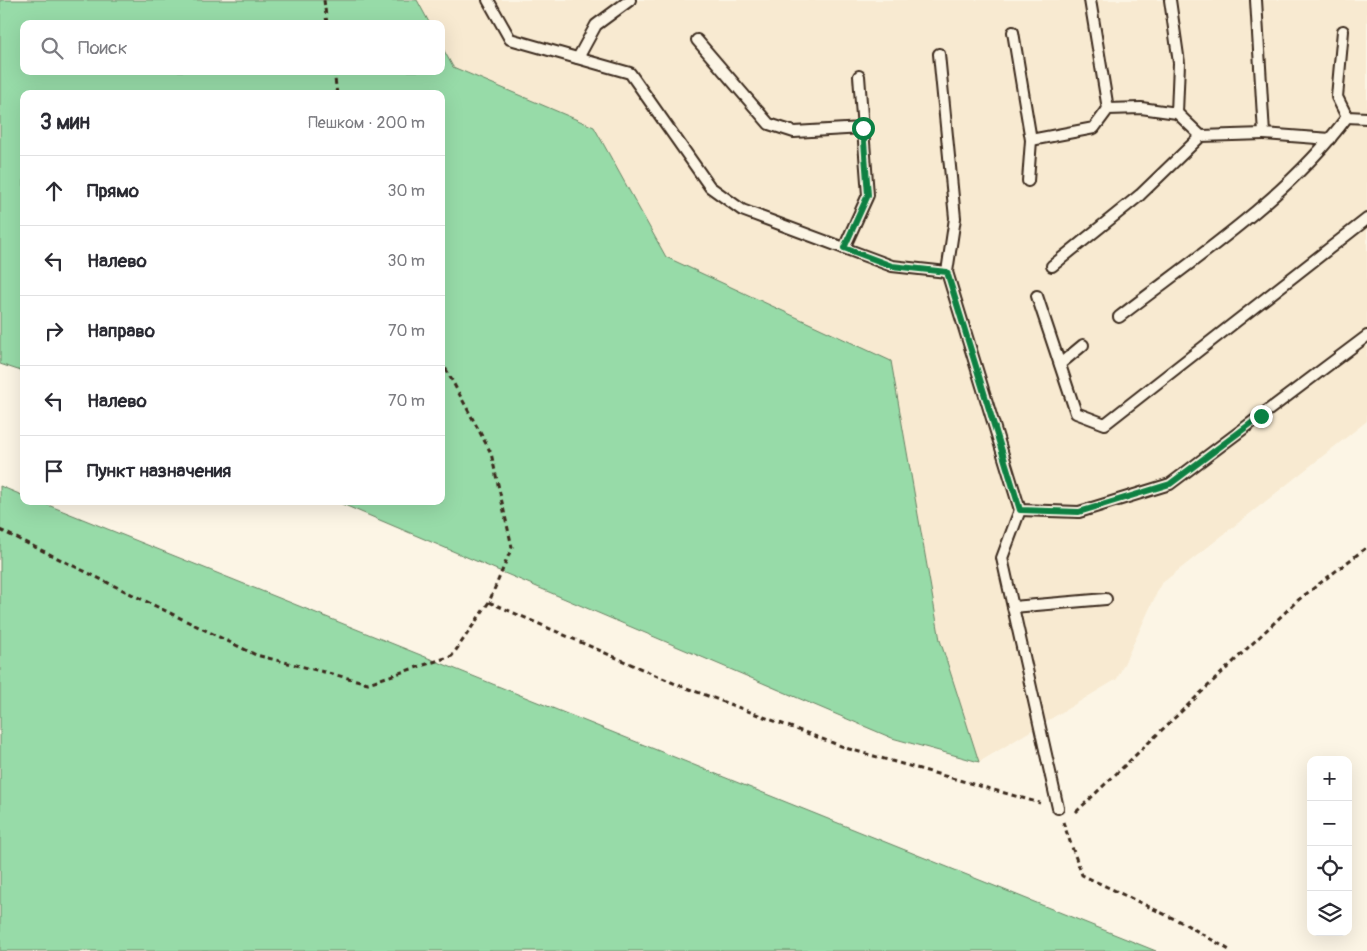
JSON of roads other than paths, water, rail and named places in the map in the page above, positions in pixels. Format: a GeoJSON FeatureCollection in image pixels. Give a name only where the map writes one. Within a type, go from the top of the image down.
{"type":"FeatureCollection","features":[{"type":"Feature","properties":{"kind":"lane"},"geometry":{"type":"LineString","coordinates":[[488,0],[510,39],[630,73],[710,187],[742,210],[892,266],[947,272]]}},
{"type":"Feature","properties":{"kind":"lane"},"geometry":{"type":"LineString","coordinates":[[578,58],[596,25],[630,0]]}},
{"type":"Feature","properties":{"kind":"lane"},"geometry":{"type":"LineString","coordinates":[[1031,140],[1094,128],[1108,109],[1090,0]]}},
{"type":"Feature","properties":{"kind":"lane"},"geometry":{"type":"LineString","coordinates":[[1170,0],[1179,63],[1177,113]]}},
{"type":"Feature","properties":{"kind":"lane"},"geometry":{"type":"LineString","coordinates":[[1256,0],[1264,134]]}},
{"type":"Feature","properties":{"kind":"lane"},"geometry":{"type":"LineString","coordinates":[[1343,30],[1338,97],[1347,117]]}},
{"type":"Feature","properties":{"kind":"lane"},"geometry":{"type":"LineString","coordinates":[[1013,32],[1031,140],[1028,181]]}},
{"type":"Feature","properties":{"kind":"lane"},"geometry":{"type":"LineString","coordinates":[[697,40],[769,124],[794,132],[863,128]]}},
{"type":"Feature","properties":{"kind":"lane"},"geometry":{"type":"LineString","coordinates":[[939,54],[954,218],[947,272],[1020,510],[1002,558],[1058,808]]}},
{"type":"Feature","properties":{"kind":"lane"},"geometry":{"type":"LineString","coordinates":[[844,248],[868,195],[859,76]]}},
{"type":"Feature","properties":{"kind":"lane"},"geometry":{"type":"LineString","coordinates":[[1108,109],[1141,108],[1177,113],[1201,136]]}},
{"type":"Feature","properties":{"kind":"lane"},"geometry":{"type":"LineString","coordinates":[[1347,117],[1367,118]]}},
{"type":"Feature","properties":{"kind":"lane"},"geometry":{"type":"LineString","coordinates":[[1119,317],[1262,207],[1330,140],[1347,117]]}},
{"type":"Feature","properties":{"kind":"lane"},"geometry":{"type":"LineString","coordinates":[[1052,266],[1140,195],[1201,136],[1264,134],[1330,140]]}},
{"type":"Feature","properties":{"kind":"lane"},"geometry":{"type":"LineString","coordinates":[[1037,296],[1076,413],[1105,424],[1367,219]]}},
{"type":"Feature","properties":{"kind":"lane"},"geometry":{"type":"LineString","coordinates":[[1020,510],[1079,512],[1170,484],[1367,336]]}},
{"type":"Feature","properties":{"kind":"lane"},"geometry":{"type":"LineString","coordinates":[[1060,364],[1083,345]]}},
{"type":"Feature","properties":{"kind":"lane"},"geometry":{"type":"LineString","coordinates":[[1013,607],[1106,599]]}}]}
